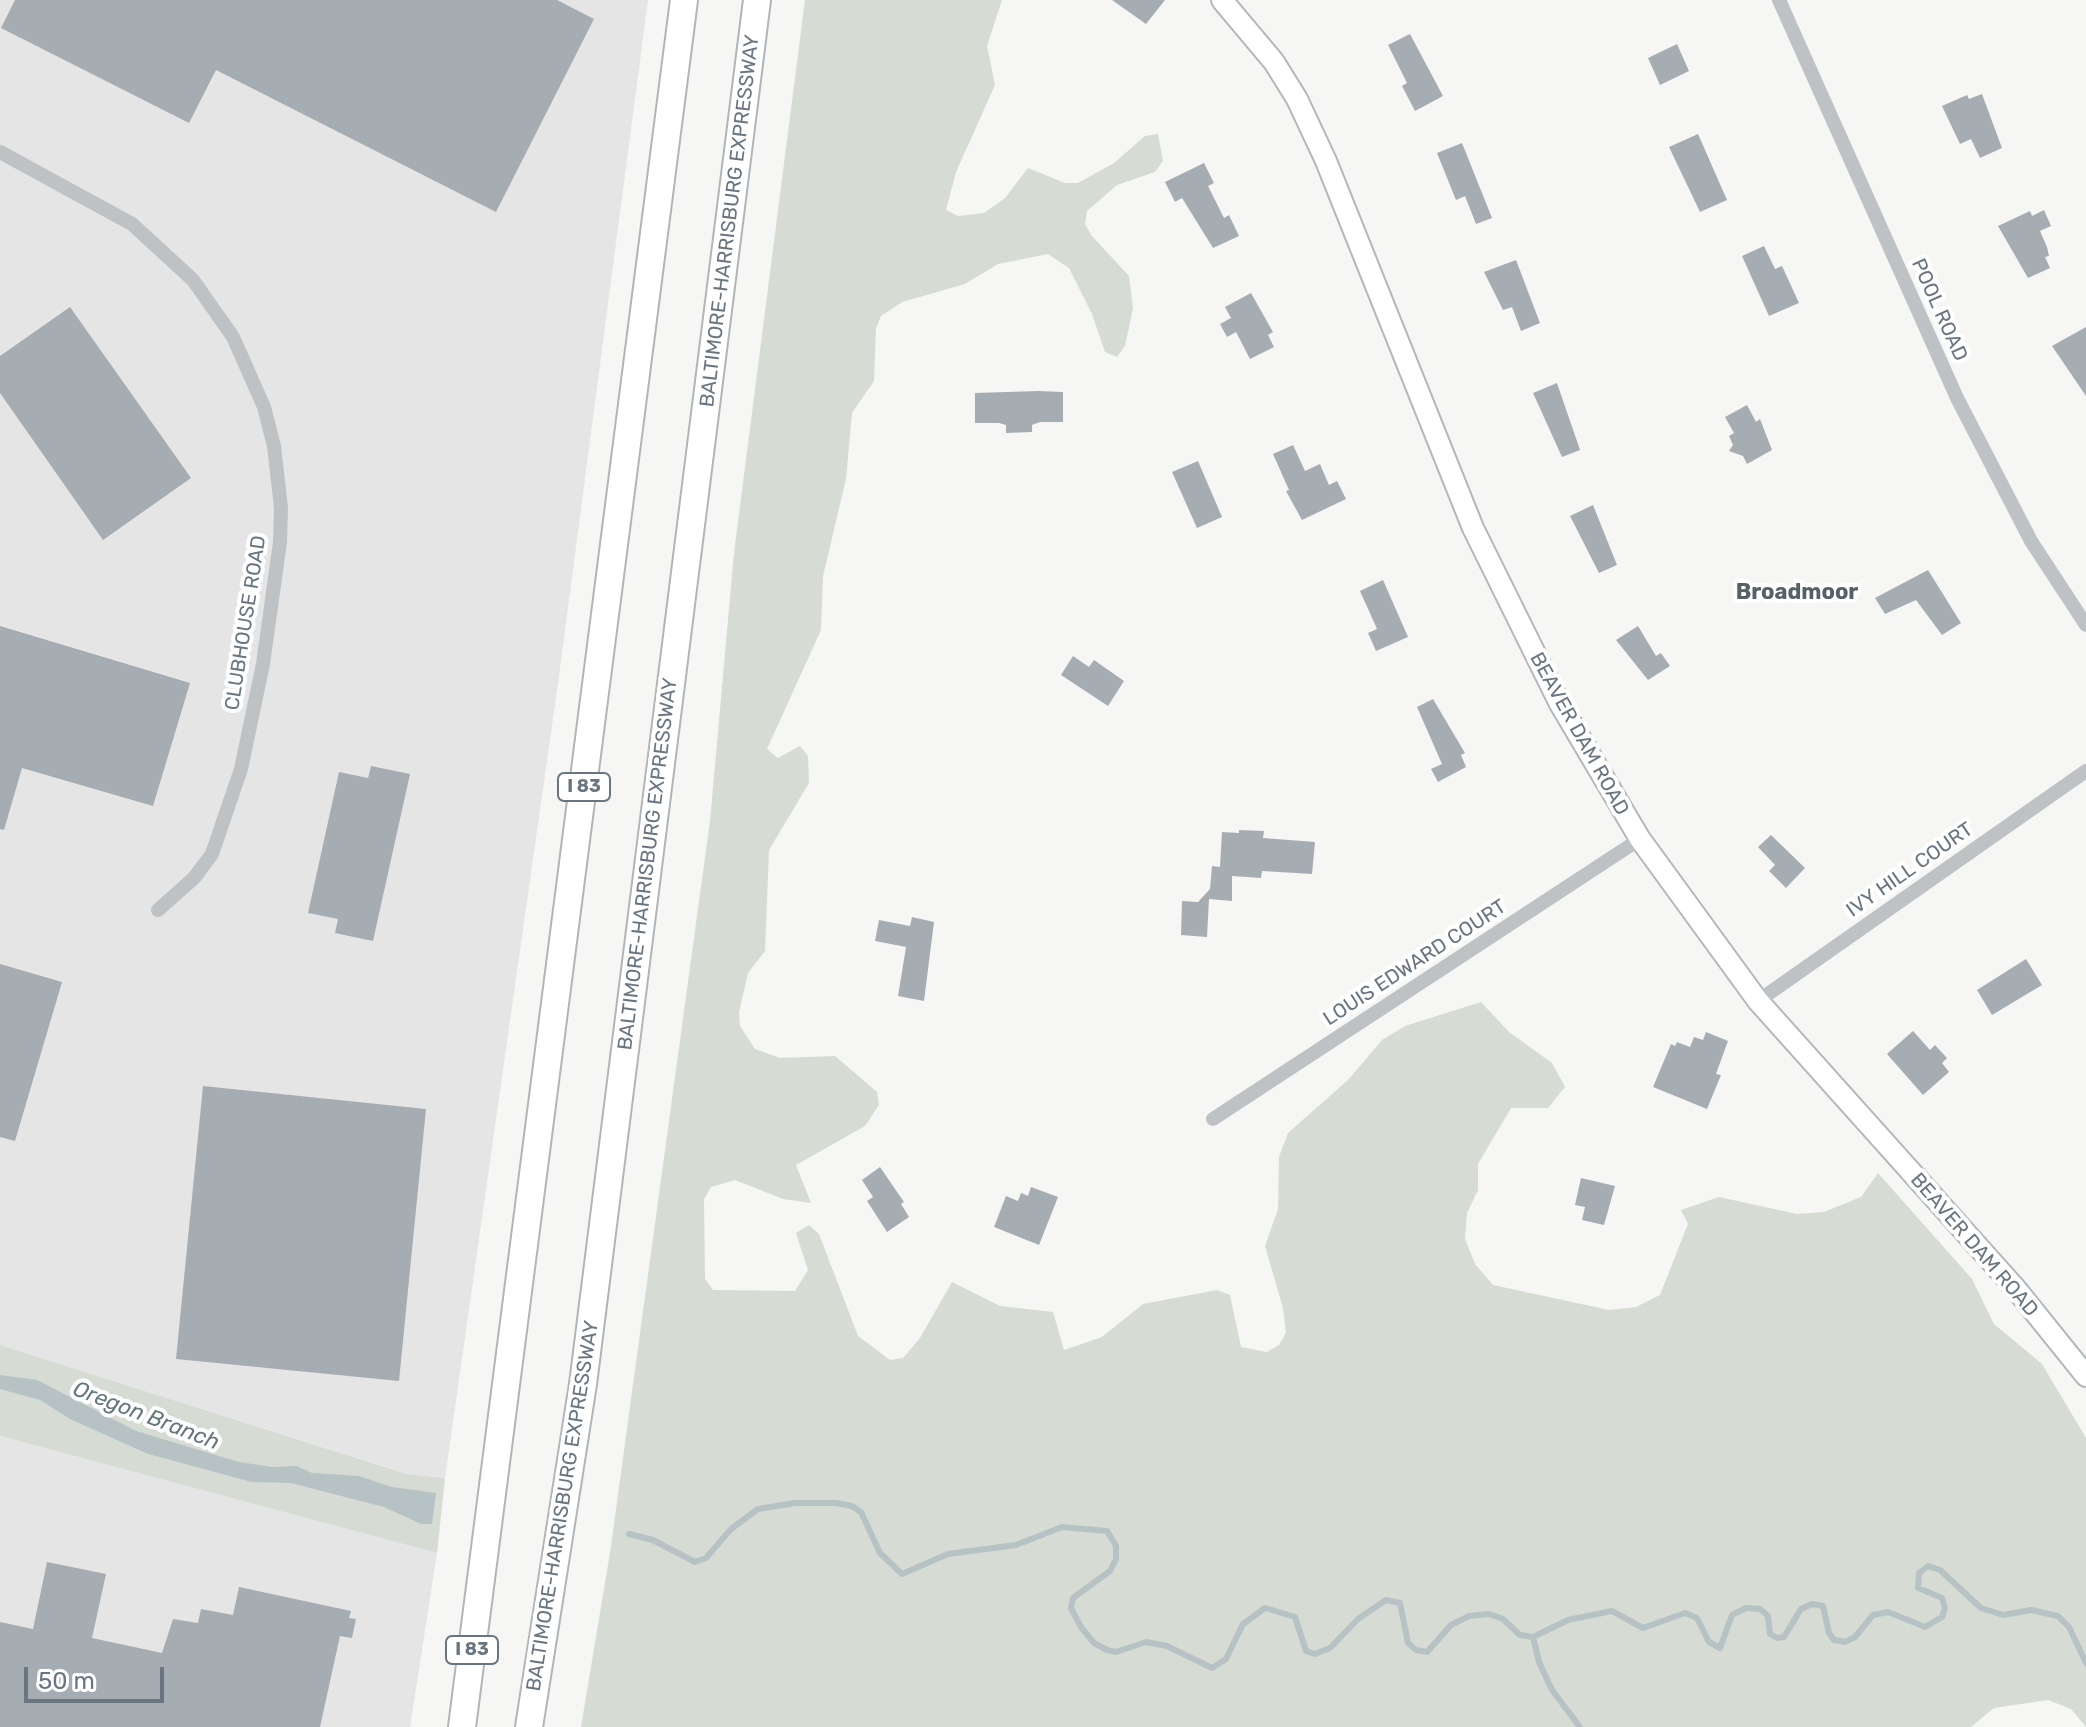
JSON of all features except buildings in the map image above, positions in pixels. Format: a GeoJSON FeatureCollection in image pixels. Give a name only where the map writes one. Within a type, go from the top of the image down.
{"type":"FeatureCollection","features":[{"type":"Feature","properties":{"kind":"highway","name":"I 83"},"geometry":{"type":"LineString","coordinates":[[462,1727],[684,0]]}},
{"type":"Feature","properties":{"kind":"highway","name":"BALTIMORE-HARRISBURG EXPRESSWAY"},"geometry":{"type":"LineString","coordinates":[[529,1727],[583,1384],[757,0]]}},
{"type":"Feature","properties":{"kind":"highway"},"geometry":{"type":"LineString","coordinates":[[453,1727],[483,1574]]}},
{"type":"Feature","properties":{"kind":"street","name":"POOL ROAD"},"geometry":{"type":"LineString","coordinates":[[1779,0],[1957,398],[2031,541],[2086,625]]}},
{"type":"Feature","properties":{"kind":"street","name":"BEAVER DAM ROAD"},"geometry":{"type":"LineString","coordinates":[[1223,1],[1274,62],[1297,99],[1326,161],[1473,528],[1560,704],[1640,839],[1758,1001],[2016,1289],[2086,1376]]}},
{"type":"Feature","properties":{"kind":"street","name":"CLUBHOUSE ROAD"},"geometry":{"type":"LineString","coordinates":[[0,152],[132,224],[193,280],[233,337],[264,407],[274,446],[281,508],[280,542],[268,635],[241,769],[212,854],[194,878],[158,910]]}},
{"type":"Feature","properties":{"kind":"street","name":"IVY HILL COURT"},"geometry":{"type":"LineString","coordinates":[[1758,1001],[2086,771]]}},
{"type":"Feature","properties":{"kind":"street","name":"LOUIS EDWARD COURT"},"geometry":{"type":"LineString","coordinates":[[1213,1119],[1640,839]]}},
{"type":"Feature","properties":{"kind":"shaded area"},"geometry":{"type":"Polygon","coordinates":[[[0,0],[648,0],[559,676],[445,1478],[408,1474],[0,1345],[0,0]]]}},
{"type":"Feature","properties":{"kind":"shaded area"},"geometry":{"type":"Polygon","coordinates":[[[805,0],[1002,0],[987,46],[995,85],[956,172],[946,210],[958,216],[984,213],[1005,198],[1028,168],[1065,183],[1078,183],[1114,163],[1145,136],[1158,134],[1163,161],[1155,172],[1117,185],[1087,211],[1085,224],[1091,235],[1129,276],[1133,308],[1125,346],[1117,357],[1105,352],[1092,314],[1069,268],[1048,254],[998,264],[965,284],[902,302],[881,316],[876,328],[874,381],[852,413],[846,479],[823,576],[821,630],[767,749],[778,758],[800,746],[808,756],[809,783],[769,850],[765,951],[748,973],[739,1012],[740,1026],[755,1049],[780,1058],[835,1056],[877,1092],[879,1105],[865,1126],[796,1165],[811,1203],[783,1199],[735,1180],[711,1187],[704,1199],[705,1279],[713,1290],[795,1291],[808,1270],[796,1233],[809,1225],[819,1234],[858,1336],[890,1360],[903,1358],[920,1338],[952,1282],[1000,1306],[1053,1312],[1064,1350],[1102,1337],[1143,1304],[1217,1290],[1230,1295],[1241,1347],[1267,1352],[1279,1345],[1286,1333],[1283,1308],[1265,1246],[1278,1209],[1279,1157],[1288,1133],[1348,1080],[1382,1040],[1405,1026],[1481,1002],[1509,1032],[1552,1063],[1565,1087],[1548,1108],[1511,1108],[1478,1164],[1478,1190],[1467,1213],[1465,1239],[1475,1264],[1493,1285],[1609,1310],[1636,1307],[1660,1295],[1688,1224],[1681,1210],[1719,1197],[1797,1214],[1824,1212],[1861,1197],[1878,1173],[1972,1279],[1994,1324],[2042,1364],[2086,1438],[2086,1727],[2071,1709],[2048,1700],[1994,1708],[1971,1727],[581,1727],[610,1553],[710,821],[734,553],[805,0]]]}},
{"type":"Feature","properties":{"kind":"shaded area"},"geometry":{"type":"Polygon","coordinates":[[[0,1345],[407,1474],[445,1478],[437,1553],[0,1436],[0,1345]]]}},
{"type":"Feature","properties":{"kind":"shaded area","name":"Oregon Branch"},"geometry":{"type":"Polygon","coordinates":[[[0,1375],[37,1380],[136,1431],[239,1462],[272,1467],[297,1466],[312,1473],[359,1476],[392,1487],[436,1493],[432,1524],[421,1524],[384,1507],[291,1483],[252,1482],[148,1454],[70,1419],[40,1400],[0,1389],[0,1375]]]}},
{"type":"Feature","properties":{"kind":"shaded area"},"geometry":{"type":"Polygon","coordinates":[[[0,1436],[437,1553],[410,1727],[0,1727],[0,1436]]]}},
{"type":"Feature","properties":{"kind":"waterway","name":"Oregon Branch"},"geometry":{"type":"LineString","coordinates":[[629,1534],[653,1540],[695,1562],[706,1558],[731,1529],[758,1509],[795,1503],[836,1503],[852,1506],[861,1512],[880,1553],[902,1574],[948,1554],[1016,1545],[1062,1527],[1107,1531],[1116,1546],[1116,1559],[1110,1571],[1073,1598],[1071,1608],[1081,1627],[1094,1643],[1107,1650],[1116,1652],[1146,1642],[1167,1646],[1212,1668],[1226,1659],[1243,1624],[1265,1608],[1295,1617],[1306,1651],[1315,1654],[1330,1648],[1358,1619],[1386,1600],[1400,1603],[1408,1643],[1416,1650],[1427,1652],[1451,1625],[1469,1616],[1489,1614],[1503,1619],[1520,1635],[1533,1637],[1568,1620],[1612,1611],[1643,1628],[1685,1613],[1697,1618],[1709,1642],[1720,1648],[1732,1615],[1746,1608],[1760,1609],[1768,1616],[1770,1634],[1777,1638],[1784,1637],[1801,1609],[1812,1604],[1823,1606],[1829,1633],[1834,1640],[1845,1642],[1855,1637],[1873,1615],[1888,1612],[1925,1627],[1942,1617],[1945,1608],[1942,1598],[1918,1588],[1919,1573],[1928,1566],[1940,1570],[1981,1608],[2003,1615],[2031,1610],[2058,1616],[2069,1627],[2086,1663]]}},
{"type":"Feature","properties":{"kind":"waterway"},"geometry":{"type":"LineString","coordinates":[[1533,1637],[1539,1662],[1552,1690],[1580,1727]]}},
{"type":"Feature","properties":{"kind":"district","name":"Broadmoor"},"geometry":{"type":"Point","coordinates":[1797,593]}}]}
